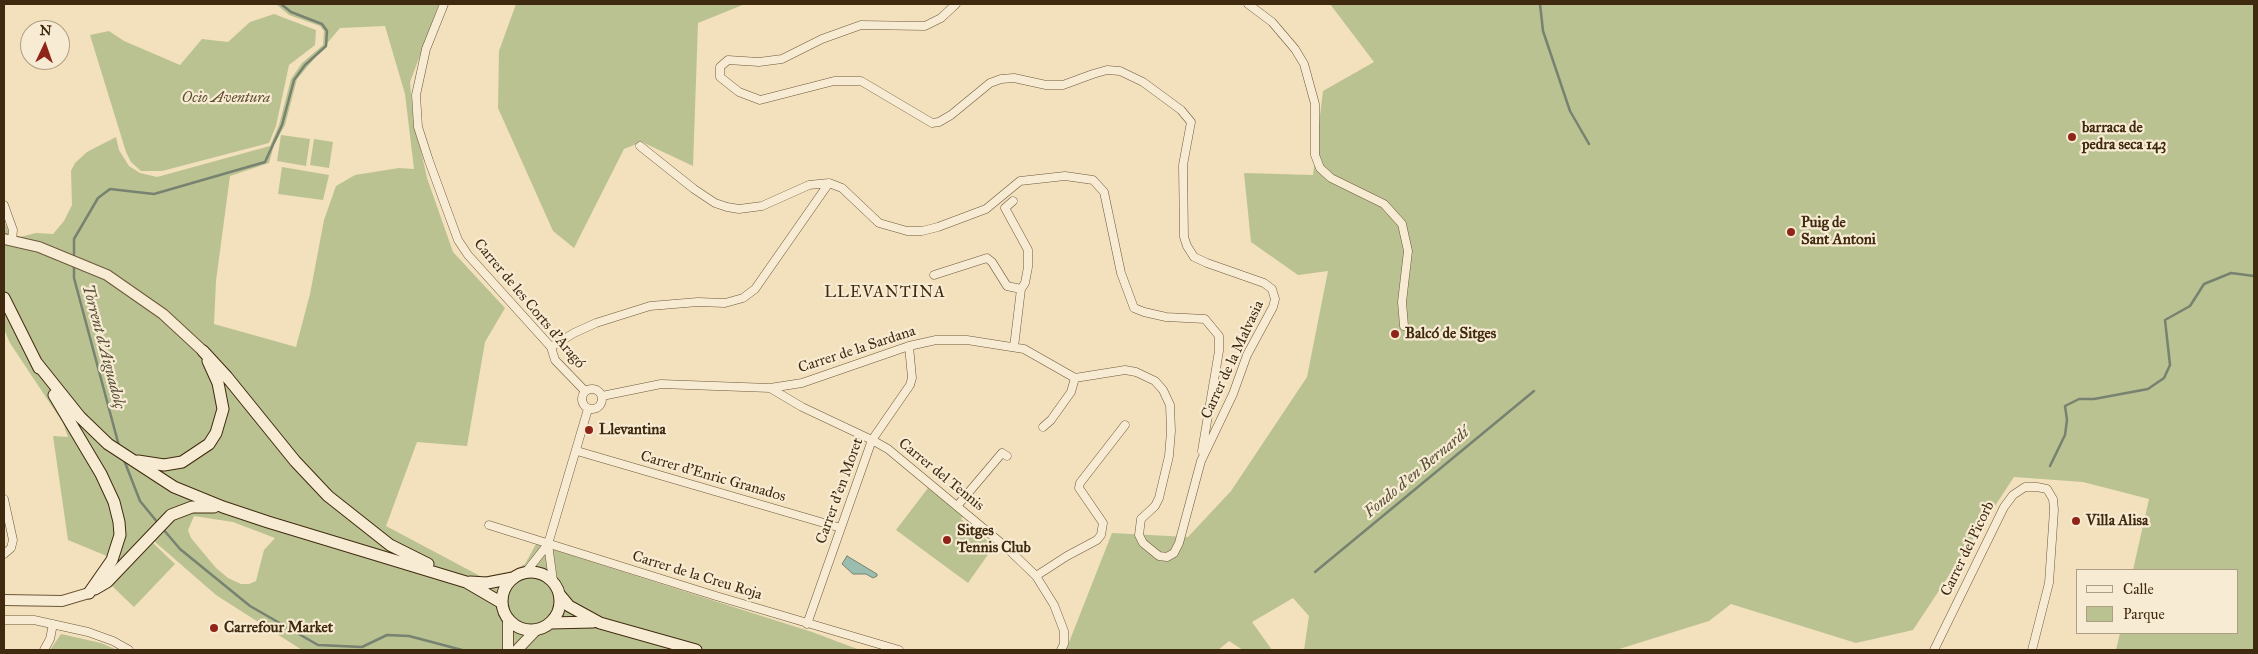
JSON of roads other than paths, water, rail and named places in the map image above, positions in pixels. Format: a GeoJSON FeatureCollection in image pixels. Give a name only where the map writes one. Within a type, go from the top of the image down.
{"type":"FeatureCollection","features":[{"type":"Feature","properties":{"kind":"main road"},"geometry":{"type":"LineString","coordinates":[[4,298],[36,362],[101,474],[114,502],[120,535],[112,560],[89,592]]}},
{"type":"Feature","properties":{"kind":"main road"},"geometry":{"type":"LineString","coordinates":[[127,458],[152,464],[172,464],[192,457],[209,444],[221,422],[223,409],[218,383],[203,351]]}},
{"type":"Feature","properties":{"kind":"main road"},"geometry":{"type":"LineString","coordinates":[[203,351],[227,377],[295,461],[328,496],[390,544],[502,603]]}},
{"type":"Feature","properties":{"kind":"main road"},"geometry":{"type":"LineString","coordinates":[[36,362],[80,417],[108,444],[174,487],[223,508],[462,581],[487,583],[513,578],[526,572],[543,574],[553,581],[559,594],[569,606],[600,623],[696,650]]}},
{"type":"Feature","properties":{"kind":"main road"},"geometry":{"type":"LineString","coordinates":[[89,592],[107,582],[162,525],[181,509],[192,507],[223,508]]}},
{"type":"Feature","properties":{"kind":"main road"},"geometry":{"type":"LineString","coordinates":[[513,578],[505,589],[502,603],[508,619],[520,627],[536,630],[550,623],[558,614],[559,594]]}},
{"type":"Feature","properties":{"kind":"main road"},"geometry":{"type":"LineString","coordinates":[[550,623],[600,623]]}},
{"type":"Feature","properties":{"kind":"street","name":"Carrer de les Corts d'Aragó"},"geometry":{"type":"LineString","coordinates":[[444,4],[426,48],[418,82],[416,110],[422,141],[458,240],[481,271],[551,347],[555,360],[585,391]]}},
{"type":"Feature","properties":{"kind":"street","name":"Carrer de la Malvasia"},"geometry":{"type":"LineString","coordinates":[[956,4],[941,18],[925,26],[861,25],[822,39],[782,59],[759,62],[728,60],[720,67],[720,77],[750,97],[760,100],[834,81],[861,81],[932,123],[939,122],[951,115],[990,84],[1002,79],[1014,78],[1046,85],[1064,85],[1108,70],[1132,75],[1181,110],[1191,122],[1183,165],[1184,237],[1189,251],[1194,257],[1207,263],[1256,279],[1272,289],[1275,294],[1273,307],[1247,355],[1233,394],[1201,461],[1193,485],[1179,543],[1174,553],[1167,557],[1159,556],[1143,543],[1139,535],[1141,519],[1155,506],[1159,498],[1169,456],[1170,405],[1155,381],[1136,372],[1124,370],[1074,378]]}},
{"type":"Feature","properties":{"kind":"street"},"geometry":{"type":"LineString","coordinates":[[1248,4],[1272,22],[1295,49],[1304,64],[1315,104],[1315,155],[1320,168],[1331,178],[1384,204],[1402,224],[1408,251],[1402,302],[1404,326]]}},
{"type":"Feature","properties":{"kind":"street"},"geometry":{"type":"LineString","coordinates":[[640,146],[715,203],[738,209],[762,206],[809,185],[829,183],[849,194],[879,223],[893,228],[922,231],[986,209],[1020,181],[1065,176],[1093,180],[1104,192],[1121,273],[1134,308],[1166,316],[1204,319],[1219,336],[1219,351],[1201,461]]}},
{"type":"Feature","properties":{"kind":"street"},"geometry":{"type":"LineString","coordinates":[[551,347],[574,333],[596,323],[650,306],[698,302],[725,303],[743,298],[755,288],[829,183]]}},
{"type":"Feature","properties":{"kind":"street"},"geometry":{"type":"LineString","coordinates":[[1013,201],[1005,208],[1028,250],[1026,275],[1021,289],[1014,347]]}},
{"type":"Feature","properties":{"kind":"street"},"geometry":{"type":"LineString","coordinates":[[4,205],[13,230],[8,240],[57,254],[88,266],[126,287],[163,314],[203,351]]}},
{"type":"Feature","properties":{"kind":"street"},"geometry":{"type":"LineString","coordinates":[[934,275],[987,258],[992,262],[1007,286],[1021,289]]}},
{"type":"Feature","properties":{"kind":"street","name":"Carrer de la Sardana"},"geometry":{"type":"LineString","coordinates":[[602,396],[660,384],[770,388],[802,384],[909,346],[936,340],[966,340],[1014,347],[1034,353],[1066,375],[1074,378]]}},
{"type":"Feature","properties":{"kind":"street","name":"Carrer d'en Moret"},"geometry":{"type":"LineString","coordinates":[[807,624],[872,440],[910,385],[912,378],[909,346]]}},
{"type":"Feature","properties":{"kind":"street"},"geometry":{"type":"LineString","coordinates":[[1043,426],[1051,420],[1071,392],[1074,378]]}},
{"type":"Feature","properties":{"kind":"street"},"geometry":{"type":"LineString","coordinates":[[594,388],[602,396],[601,404],[598,408],[588,409],[582,402],[581,396],[585,391],[594,388]]}},
{"type":"Feature","properties":{"kind":"street","name":"Carrer del Tennis"},"geometry":{"type":"LineString","coordinates":[[770,388],[802,407],[872,440],[958,505],[1036,576],[1054,605],[1064,631],[1064,644],[1061,650]]}},
{"type":"Feature","properties":{"kind":"street"},"geometry":{"type":"LineString","coordinates":[[526,572],[548,544],[588,409]]}},
{"type":"Feature","properties":{"kind":"street"},"geometry":{"type":"LineString","coordinates":[[1036,576],[1067,556],[1098,540],[1101,535],[1104,523],[1079,488],[1080,483],[1125,425]]}},
{"type":"Feature","properties":{"kind":"street","name":"Carrer d'Enric Granados"},"geometry":{"type":"LineString","coordinates":[[577,451],[841,528]]}},
{"type":"Feature","properties":{"kind":"street"},"geometry":{"type":"LineString","coordinates":[[958,505],[1002,453],[1008,456]]}},
{"type":"Feature","properties":{"kind":"street","name":"Carrer del Picorb"},"geometry":{"type":"LineString","coordinates":[[1934,650],[2004,507],[2013,496],[2025,487],[2047,489],[2054,499],[2050,570],[2032,650]]}},
{"type":"Feature","properties":{"kind":"street"},"geometry":{"type":"LineString","coordinates":[[4,499],[12,533],[11,548],[4,554]]}},
{"type":"Feature","properties":{"kind":"street","name":"Carrer de la Creu Roja"},"geometry":{"type":"LineString","coordinates":[[489,524],[807,624],[898,650]]}},
{"type":"Feature","properties":{"kind":"street"},"geometry":{"type":"LineString","coordinates":[[548,544],[553,581]]}},
{"type":"Feature","properties":{"kind":"street"},"geometry":{"type":"LineString","coordinates":[[4,600],[62,601],[89,592]]}},
{"type":"Feature","properties":{"kind":"street"},"geometry":{"type":"LineString","coordinates":[[508,619],[508,650]]}},
{"type":"Feature","properties":{"kind":"street"},"geometry":{"type":"LineString","coordinates":[[4,620],[34,620],[54,624],[99,636],[129,650]]}},
{"type":"Feature","properties":{"kind":"street"},"geometry":{"type":"LineString","coordinates":[[44,650],[50,639],[54,624]]}},
{"type":"Feature","properties":{"kind":"street"},"geometry":{"type":"LineString","coordinates":[[517,650],[536,630]]}},
{"type":"Feature","properties":{"kind":"waterway","name":"Torrent d'Aiguadolç"},"geometry":{"type":"LineString","coordinates":[[74,259],[74,239],[98,198],[110,189],[154,194],[265,162],[282,125],[294,80],[305,65],[326,46],[327,31],[322,24],[291,12],[281,4]]}},
{"type":"Feature","properties":{"kind":"waterway"},"geometry":{"type":"LineString","coordinates":[[1540,4],[1543,31],[1570,111],[1589,144]]}},
{"type":"Feature","properties":{"kind":"waterway","name":"Torrent d'Aiguadolç"},"geometry":{"type":"LineString","coordinates":[[74,265],[74,278],[119,446]]}},
{"type":"Feature","properties":{"kind":"waterway"},"geometry":{"type":"LineString","coordinates":[[2050,466],[2065,435],[2067,420],[2065,406],[2079,399],[2094,399],[2148,389],[2164,378],[2170,365],[2165,320],[2190,306],[2204,284],[2231,273],[2254,276]]}},
{"type":"Feature","properties":{"kind":"waterway","name":"Fondo d'en Bernardí"},"geometry":{"type":"LineString","coordinates":[[1315,572],[1534,391]]}},
{"type":"Feature","properties":{"kind":"waterway","name":"Torrent d'Aiguadolç"},"geometry":{"type":"LineString","coordinates":[[124,460],[140,501],[158,523]]}},
{"type":"Feature","properties":{"kind":"waterway","name":"Torrent d'Aiguadolç"},"geometry":{"type":"LineString","coordinates":[[163,529],[180,549],[250,606],[318,645],[362,647],[387,635],[409,636],[462,650]]}},
{"type":"Feature","properties":{"kind":"place","name":"barraca de pedra seca 143"},"geometry":{"type":"Point","coordinates":[2072,137]}},
{"type":"Feature","properties":{"kind":"place","name":"Puig de Sant Antoni"},"geometry":{"type":"Point","coordinates":[1791,232]}},
{"type":"Feature","properties":{"kind":"place","name":"Balcó de Sitges"},"geometry":{"type":"Point","coordinates":[1395,334]}},
{"type":"Feature","properties":{"kind":"place","name":"Llevantina"},"geometry":{"type":"Point","coordinates":[589,430]}},
{"type":"Feature","properties":{"kind":"place","name":"Villa Alisa"},"geometry":{"type":"Point","coordinates":[2076,521]}},
{"type":"Feature","properties":{"kind":"place","name":"Sitges Tennis Club"},"geometry":{"type":"Point","coordinates":[947,540]}},
{"type":"Feature","properties":{"kind":"place","name":"Carrefour Market"},"geometry":{"type":"Point","coordinates":[214,628]}},
{"type":"Feature","properties":{"kind":"district","name":"LLEVANTINA"},"geometry":{"type":"Point","coordinates":[885,293]}},
{"type":"Feature","properties":{"kind":"park label","name":"Ocio Aventura"},"geometry":{"type":"Point","coordinates":[226,98]}}]}
